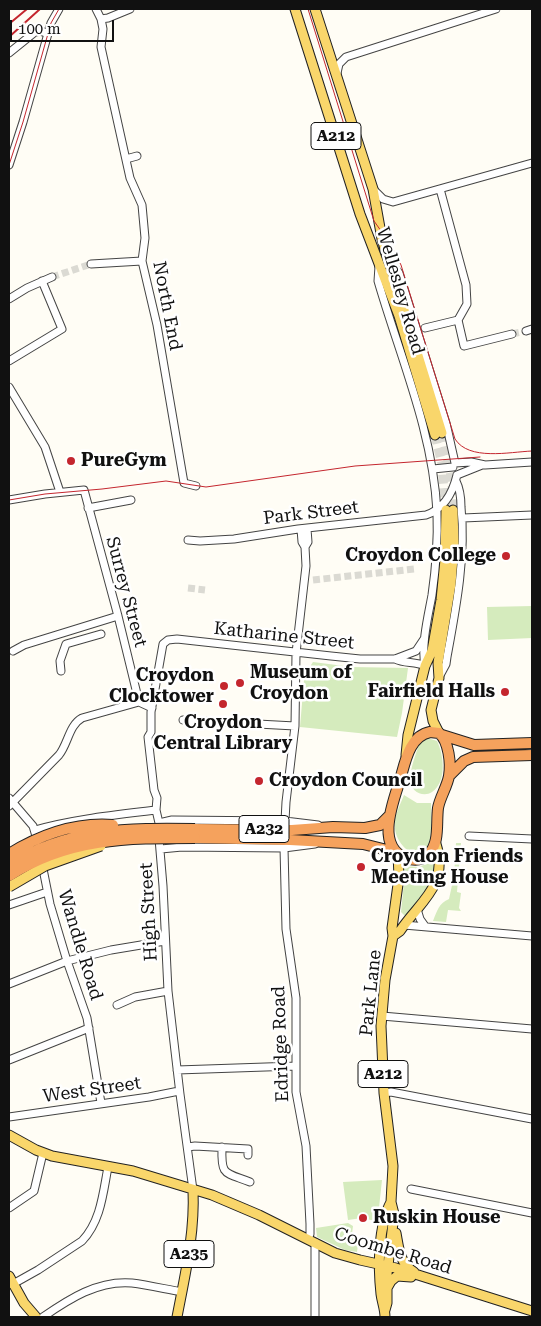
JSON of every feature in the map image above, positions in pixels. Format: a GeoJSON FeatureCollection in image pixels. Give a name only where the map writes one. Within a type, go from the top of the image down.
{"type":"FeatureCollection","features":[{"type":"Feature","properties":{"kind":"highway"},"geometry":{"type":"LineString","coordinates":[[440,734],[448,750],[449,776],[439,803],[436,844],[426,856],[419,859],[408,859],[397,853],[389,834],[389,816],[406,760],[413,743],[419,736],[430,732],[440,734],[474,746],[532,743]]}},
{"type":"Feature","properties":{"kind":"highway"},"geometry":{"type":"LineString","coordinates":[[449,776],[464,761],[473,757],[532,754]]}},
{"type":"Feature","properties":{"kind":"highway","name":"A232"},"geometry":{"type":"LineString","coordinates":[[9,876],[29,864],[62,850],[87,844],[120,839],[195,833],[333,827],[370,828],[380,825],[389,816]]}},
{"type":"Feature","properties":{"kind":"highway"},"geometry":{"type":"LineString","coordinates":[[9,854],[34,840],[71,828],[104,825],[131,829]]}},
{"type":"Feature","properties":{"kind":"highway","name":"A232"},"geometry":{"type":"LineString","coordinates":[[9,865],[30,853],[62,840],[94,832],[131,829],[371,845],[397,853]]}},
{"type":"Feature","properties":{"kind":"main road","name":"Wellesley Road"},"geometry":{"type":"LineString","coordinates":[[295,9],[361,218],[379,262]]}},
{"type":"Feature","properties":{"kind":"main road","name":"Wellesley Road"},"geometry":{"type":"LineString","coordinates":[[315,9],[373,189],[382,239],[390,261]]}},
{"type":"Feature","properties":{"kind":"main road","name":"A212"},"geometry":{"type":"LineString","coordinates":[[379,262],[439,434],[390,261]]}},
{"type":"Feature","properties":{"kind":"main road"},"geometry":{"type":"LineString","coordinates":[[406,760],[408,736],[425,666],[432,651],[443,586],[446,546],[445,510]]}},
{"type":"Feature","properties":{"kind":"main road"},"geometry":{"type":"LineString","coordinates":[[440,734],[433,721],[431,710],[438,678],[438,662],[452,572],[454,544],[445,510]]}},
{"type":"Feature","properties":{"kind":"main road"},"geometry":{"type":"LineString","coordinates":[[9,887],[45,866],[120,839]]}},
{"type":"Feature","properties":{"kind":"main road","name":"Park Lane"},"geometry":{"type":"LineString","coordinates":[[393,936],[400,932],[432,891],[438,877],[439,855],[436,844]]}},
{"type":"Feature","properties":{"kind":"main road","name":"Park Lane"},"geometry":{"type":"LineString","coordinates":[[384,1264],[394,1226],[394,1214],[391,1202],[392,1161],[384,1093],[382,1016],[399,878],[397,853]]}},
{"type":"Feature","properties":{"kind":"main road","name":"Coombe Road"},"geometry":{"type":"LineString","coordinates":[[9,1135],[43,1153],[77,1162],[137,1172],[217,1196],[343,1256],[384,1264],[532,1311]]}},
{"type":"Feature","properties":{"kind":"main road","name":"A235"},"geometry":{"type":"LineString","coordinates":[[177,1317],[191,1240],[194,1207],[193,1190]]}},
{"type":"Feature","properties":{"kind":"main road","name":"Park Lane"},"geometry":{"type":"LineString","coordinates":[[384,1264],[385,1214],[391,1202]]}},
{"type":"Feature","properties":{"kind":"main road"},"geometry":{"type":"LineString","coordinates":[[394,1226],[403,1262],[410,1270],[421,1277]]}},
{"type":"Feature","properties":{"kind":"main road"},"geometry":{"type":"LineString","coordinates":[[384,1264],[387,1288],[385,1314]]}},
{"type":"Feature","properties":{"kind":"main road"},"geometry":{"type":"LineString","coordinates":[[384,1264],[381,1296],[385,1314]]}},
{"type":"Feature","properties":{"kind":"main road"},"geometry":{"type":"LineString","coordinates":[[387,1288],[391,1280],[397,1276],[421,1277]]}},
{"type":"Feature","properties":{"kind":"main road"},"geometry":{"type":"LineString","coordinates":[[10,1284],[36,1317]]}},
{"type":"Feature","properties":{"kind":"street"},"geometry":{"type":"LineString","coordinates":[[9,165],[52,20],[59,9]]}},
{"type":"Feature","properties":{"kind":"street","name":"North End"},"geometry":{"type":"LineString","coordinates":[[96,9],[101,18],[104,34],[101,47],[130,178],[142,204],[145,238],[139,261],[156,323],[184,482],[196,486]]}},
{"type":"Feature","properties":{"kind":"street"},"geometry":{"type":"LineString","coordinates":[[101,18],[108,18],[130,9]]}},
{"type":"Feature","properties":{"kind":"street"},"geometry":{"type":"LineString","coordinates":[[337,74],[339,64],[347,57],[496,9]]}},
{"type":"Feature","properties":{"kind":"street"},"geometry":{"type":"LineString","coordinates":[[9,53],[35,32],[40,31],[48,34]]}},
{"type":"Feature","properties":{"kind":"street"},"geometry":{"type":"LineString","coordinates":[[126,159],[137,156]]}},
{"type":"Feature","properties":{"kind":"street"},"geometry":{"type":"LineString","coordinates":[[373,189],[390,203],[532,163]]}},
{"type":"Feature","properties":{"kind":"street"},"geometry":{"type":"LineString","coordinates":[[440,189],[466,285],[467,304],[458,320],[464,346],[512,334]]}},
{"type":"Feature","properties":{"kind":"street"},"geometry":{"type":"LineString","coordinates":[[91,264],[139,261]]}},
{"type":"Feature","properties":{"kind":"street","name":"Wellesley Road"},"geometry":{"type":"LineString","coordinates":[[390,261],[399,273],[446,423],[457,478]]}},
{"type":"Feature","properties":{"kind":"street","name":"Wellesley Road"},"geometry":{"type":"LineString","coordinates":[[379,262],[378,281],[423,426],[433,469]]}},
{"type":"Feature","properties":{"kind":"street"},"geometry":{"type":"LineString","coordinates":[[9,298],[52,277]]}},
{"type":"Feature","properties":{"kind":"street"},"geometry":{"type":"LineString","coordinates":[[9,361],[62,329],[42,281]]}},
{"type":"Feature","properties":{"kind":"street"},"geometry":{"type":"LineString","coordinates":[[425,328],[458,320]]}},
{"type":"Feature","properties":{"kind":"street"},"geometry":{"type":"LineString","coordinates":[[9,387],[45,447],[60,492],[9,500]]}},
{"type":"Feature","properties":{"kind":"street"},"geometry":{"type":"LineString","coordinates":[[445,510],[433,469],[471,462],[485,465],[532,462]]}},
{"type":"Feature","properties":{"kind":"street"},"geometry":{"type":"LineString","coordinates":[[425,666],[424,639],[445,510],[449,496],[457,478],[485,465]]}},
{"type":"Feature","properties":{"kind":"street"},"geometry":{"type":"LineString","coordinates":[[438,678],[446,664],[462,550],[462,518],[457,478]]}},
{"type":"Feature","properties":{"kind":"street","name":"Surrey Street"},"geometry":{"type":"LineString","coordinates":[[60,492],[84,490],[139,702]]}},
{"type":"Feature","properties":{"kind":"street"},"geometry":{"type":"LineString","coordinates":[[88,508],[131,500]]}},
{"type":"Feature","properties":{"kind":"street","name":"Park Street"},"geometry":{"type":"LineString","coordinates":[[188,540],[234,539],[426,515],[445,510]]}},
{"type":"Feature","properties":{"kind":"street"},"geometry":{"type":"LineString","coordinates":[[462,518],[532,515]]}},
{"type":"Feature","properties":{"kind":"street"},"geometry":{"type":"LineString","coordinates":[[285,821],[295,726],[296,653],[306,566],[305,547],[302,542],[304,529]]}},
{"type":"Feature","properties":{"kind":"street"},"geometry":{"type":"LineString","coordinates":[[13,651],[24,645],[118,616]]}},
{"type":"Feature","properties":{"kind":"street"},"geometry":{"type":"LineString","coordinates":[[66,644],[97,635],[91,624]]}},
{"type":"Feature","properties":{"kind":"street"},"geometry":{"type":"LineString","coordinates":[[61,671],[60,661],[66,644],[62,634]]}},
{"type":"Feature","properties":{"kind":"street","name":"Katharine Street"},"geometry":{"type":"LineString","coordinates":[[171,639],[360,659],[395,659],[416,651],[424,639]]}},
{"type":"Feature","properties":{"kind":"street","name":"High Street"},"geometry":{"type":"LineString","coordinates":[[171,639],[163,644],[152,708],[151,732],[148,737],[154,790],[157,795],[156,810],[161,849],[168,991],[179,1091],[193,1190]]}},
{"type":"Feature","properties":{"kind":"street","name":"Katharine Street"},"geometry":{"type":"LineString","coordinates":[[395,659],[402,662],[416,662],[425,666]]}},
{"type":"Feature","properties":{"kind":"street"},"geometry":{"type":"LineString","coordinates":[[10,802],[59,755],[76,721],[139,702],[152,708]]}},
{"type":"Feature","properties":{"kind":"street"},"geometry":{"type":"LineString","coordinates":[[183,720],[295,726]]}},
{"type":"Feature","properties":{"kind":"street","name":"Wandle Road"},"geometry":{"type":"LineString","coordinates":[[10,802],[35,830],[47,892],[89,1028],[101,1104]]}},
{"type":"Feature","properties":{"kind":"street"},"geometry":{"type":"LineString","coordinates":[[35,830],[44,826],[97,817],[156,810]]}},
{"type":"Feature","properties":{"kind":"street"},"geometry":{"type":"LineString","coordinates":[[159,823],[172,820],[285,821],[333,827]]}},
{"type":"Feature","properties":{"kind":"street"},"geometry":{"type":"LineString","coordinates":[[469,836],[532,839]]}},
{"type":"Feature","properties":{"kind":"street"},"geometry":{"type":"LineString","coordinates":[[161,849],[182,847],[284,848],[326,842]]}},
{"type":"Feature","properties":{"kind":"street","name":"Edridge Road"},"geometry":{"type":"LineString","coordinates":[[284,848],[286,929],[296,998],[295,1066],[297,1102],[306,1146],[310,1224],[308,1239]]}},
{"type":"Feature","properties":{"kind":"street"},"geometry":{"type":"LineString","coordinates":[[9,905],[47,892]]}},
{"type":"Feature","properties":{"kind":"street"},"geometry":{"type":"LineString","coordinates":[[417,910],[425,926]]}},
{"type":"Feature","properties":{"kind":"street"},"geometry":{"type":"LineString","coordinates":[[404,925],[420,928],[425,926],[532,936]]}},
{"type":"Feature","properties":{"kind":"street"},"geometry":{"type":"LineString","coordinates":[[9,984],[67,960],[110,950],[165,941]]}},
{"type":"Feature","properties":{"kind":"street"},"geometry":{"type":"LineString","coordinates":[[117,1004],[135,997],[168,991]]}},
{"type":"Feature","properties":{"kind":"street"},"geometry":{"type":"LineString","coordinates":[[382,1016],[532,1029]]}},
{"type":"Feature","properties":{"kind":"street"},"geometry":{"type":"LineString","coordinates":[[9,1060],[89,1028]]}},
{"type":"Feature","properties":{"kind":"street"},"geometry":{"type":"LineString","coordinates":[[177,1070],[295,1066]]}},
{"type":"Feature","properties":{"kind":"street","name":"West Street"},"geometry":{"type":"LineString","coordinates":[[9,1117],[179,1091]]}},
{"type":"Feature","properties":{"kind":"street"},"geometry":{"type":"LineString","coordinates":[[384,1093],[391,1092],[532,1120]]}},
{"type":"Feature","properties":{"kind":"street"},"geometry":{"type":"LineString","coordinates":[[188,1147],[248,1148],[248,1155]]}},
{"type":"Feature","properties":{"kind":"street"},"geometry":{"type":"LineString","coordinates":[[222,1147],[222,1165],[224,1170],[229,1174],[250,1182]]}},
{"type":"Feature","properties":{"kind":"street"},"geometry":{"type":"LineString","coordinates":[[9,1208],[34,1191],[43,1153]]}},
{"type":"Feature","properties":{"kind":"street"},"geometry":{"type":"LineString","coordinates":[[10,1284],[38,1270],[87,1236],[96,1221],[108,1167]]}},
{"type":"Feature","properties":{"kind":"street"},"geometry":{"type":"LineString","coordinates":[[411,1189],[532,1213]]}},
{"type":"Feature","properties":{"kind":"street"},"geometry":{"type":"LineString","coordinates":[[315,1317],[316,1244]]}},
{"type":"Feature","properties":{"kind":"street"},"geometry":{"type":"LineString","coordinates":[[43,1317],[86,1291],[112,1284],[132,1283],[182,1292]]}},
{"type":"Feature","properties":{"kind":"green space"},"geometry":{"type":"Polygon","coordinates":[[[532,606],[532,638],[488,640],[487,607],[532,606]]]}},
{"type":"Feature","properties":{"kind":"green space"},"geometry":{"type":"Polygon","coordinates":[[[313,662],[352,667],[408,668],[397,737],[300,727],[304,680],[309,680],[313,662]]]}},
{"type":"Feature","properties":{"kind":"green space"},"geometry":{"type":"Polygon","coordinates":[[[428,738],[437,741],[443,768],[437,788],[428,794],[421,794],[412,787],[410,776],[420,742],[428,738]]]}},
{"type":"Feature","properties":{"kind":"green space"},"geometry":{"type":"Polygon","coordinates":[[[404,795],[417,803],[431,803],[430,839],[425,850],[420,853],[414,853],[404,847],[395,829],[397,812],[404,795]]]}},
{"type":"Feature","properties":{"kind":"green space"},"geometry":{"type":"Polygon","coordinates":[[[456,843],[461,843],[457,892],[461,893],[459,908],[461,911],[448,910],[446,922],[433,921],[441,905],[449,899],[454,876],[456,843]]]}},
{"type":"Feature","properties":{"kind":"green space"},"geometry":{"type":"Polygon","coordinates":[[[435,861],[430,885],[406,917],[401,912],[404,882],[402,866],[418,867],[435,861]]]}},
{"type":"Feature","properties":{"kind":"green space"},"geometry":{"type":"Polygon","coordinates":[[[382,1180],[378,1217],[376,1217],[375,1221],[362,1218],[348,1220],[343,1182],[382,1180]]]}},
{"type":"Feature","properties":{"kind":"green space"},"geometry":{"type":"Polygon","coordinates":[[[348,1223],[353,1226],[352,1234],[359,1237],[357,1252],[345,1250],[317,1237],[316,1228],[348,1223]]]}},
{"type":"Feature","properties":{"kind":"tunnel"},"geometry":{"type":"LineString","coordinates":[[52,277],[91,264]]}},
{"type":"Feature","properties":{"kind":"tunnel"},"geometry":{"type":"LineString","coordinates":[[512,334],[526,331]]}},
{"type":"Feature","properties":{"kind":"tunnel"},"geometry":{"type":"LineString","coordinates":[[442,433],[452,481],[453,510]]}},
{"type":"Feature","properties":{"kind":"tunnel"},"geometry":{"type":"LineString","coordinates":[[435,435],[442,464],[445,507]]}},
{"type":"Feature","properties":{"kind":"tunnel"},"geometry":{"type":"LineString","coordinates":[[313,580],[414,569]]}},
{"type":"Feature","properties":{"kind":"tunnel"},"geometry":{"type":"LineString","coordinates":[[188,588],[205,590]]}},
{"type":"Feature","properties":{"kind":"tram line"},"geometry":{"type":"LineString","coordinates":[[9,165],[51,23],[59,9]]}},
{"type":"Feature","properties":{"kind":"tram line"},"geometry":{"type":"LineString","coordinates":[[308,9],[374,221],[391,245],[401,265],[455,439],[461,446],[479,453],[532,451]]}},
{"type":"Feature","properties":{"kind":"tram line"},"geometry":{"type":"LineString","coordinates":[[9,500],[45,494],[166,481],[206,487],[355,466],[480,457]]}},
{"type":"Feature","properties":{"kind":"railway"},"geometry":{"type":"LineString","coordinates":[[9,24],[27,9]]}},
{"type":"Feature","properties":{"kind":"railway"},"geometry":{"type":"LineString","coordinates":[[9,37],[40,9]]}},
{"type":"Feature","properties":{"kind":"place","name":"PureGym"},"geometry":{"type":"Point","coordinates":[71,461]}},
{"type":"Feature","properties":{"kind":"place","name":"Croydon College"},"geometry":{"type":"Point","coordinates":[506,556]}},
{"type":"Feature","properties":{"kind":"place","name":"Museum of Croydon"},"geometry":{"type":"Point","coordinates":[240,683]}},
{"type":"Feature","properties":{"kind":"place","name":"Croydon Clocktower"},"geometry":{"type":"Point","coordinates":[224,686]}},
{"type":"Feature","properties":{"kind":"place","name":"Fairfield Halls"},"geometry":{"type":"Point","coordinates":[505,692]}},
{"type":"Feature","properties":{"kind":"place","name":"Croydon Central Library"},"geometry":{"type":"Point","coordinates":[223,704]}},
{"type":"Feature","properties":{"kind":"place","name":"Croydon Council"},"geometry":{"type":"Point","coordinates":[259,781]}},
{"type":"Feature","properties":{"kind":"place","name":"Croydon Friends Meeting House"},"geometry":{"type":"Point","coordinates":[361,867]}},
{"type":"Feature","properties":{"kind":"place","name":"Ruskin House"},"geometry":{"type":"Point","coordinates":[363,1218]}}]}
